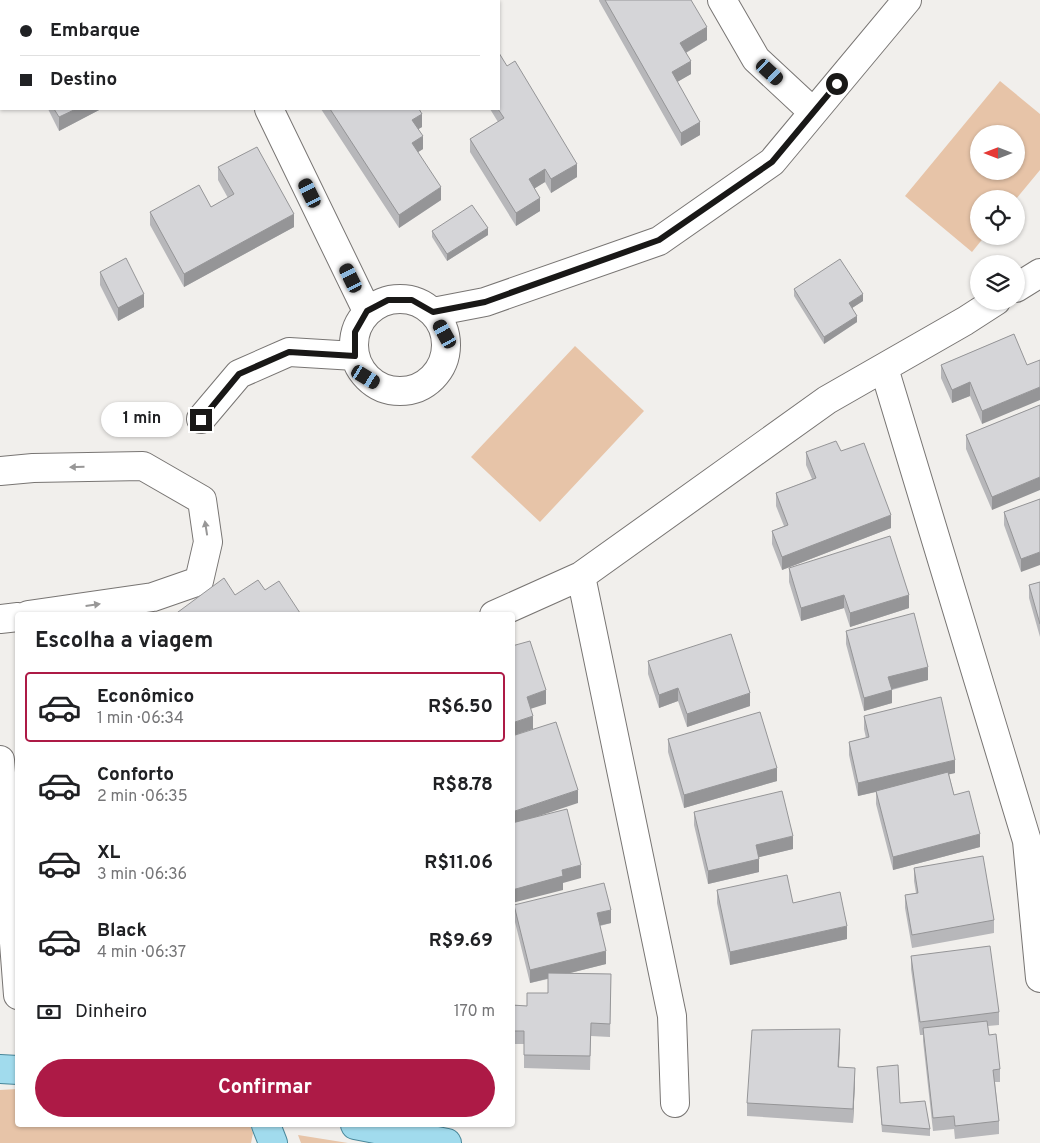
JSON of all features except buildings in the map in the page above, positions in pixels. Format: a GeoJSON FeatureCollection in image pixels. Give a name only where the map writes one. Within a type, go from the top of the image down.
{"type":"FeatureCollection","features":[{"type":"Feature","properties":{"kind":"main road"},"geometry":{"type":"LineString","coordinates":[[0,1069],[15,1070]]}},
{"type":"Feature","properties":{"kind":"main road"},"geometry":{"type":"LineString","coordinates":[[267,1127],[273,1143]]}},
{"type":"Feature","properties":{"kind":"main road"},"geometry":{"type":"LineString","coordinates":[[365,1127],[447,1143]]}},
{"type":"Feature","properties":{"kind":"street"},"geometry":{"type":"LineString","coordinates":[[722,0],[756,59],[813,112]]}},
{"type":"Feature","properties":{"kind":"street"},"geometry":{"type":"LineString","coordinates":[[433,312],[485,302],[659,240],[772,162],[908,0]]}},
{"type":"Feature","properties":{"kind":"street"},"geometry":{"type":"LineString","coordinates":[[269,110],[367,311]]}},
{"type":"Feature","properties":{"kind":"street"},"geometry":{"type":"LineString","coordinates":[[1025,282],[1040,273]]}},
{"type":"Feature","properties":{"kind":"street"},"geometry":{"type":"LineString","coordinates":[[388,300],[412,300],[433,312],[445,334],[444,358],[432,379],[411,390],[387,390],[366,377],[355,356],[355,332],[367,311],[388,300]]}},
{"type":"Feature","properties":{"kind":"street"},"geometry":{"type":"LineString","coordinates":[[501,612],[581,576],[827,400],[981,310]]}},
{"type":"Feature","properties":{"kind":"street"},"geometry":{"type":"LineString","coordinates":[[201,420],[239,374],[289,352],[355,356]]}},
{"type":"Feature","properties":{"kind":"street"},"geometry":{"type":"LineString","coordinates":[[884,368],[1028,841],[1040,978]]}},
{"type":"Feature","properties":{"kind":"street"},"geometry":{"type":"LineString","coordinates":[[0,471],[33,468],[143,466],[202,500],[208,542],[199,581],[153,596],[48,612]]}},
{"type":"Feature","properties":{"kind":"street"},"geometry":{"type":"LineString","coordinates":[[581,576],[672,1016],[675,1103]]}},
{"type":"Feature","properties":{"kind":"street"},"geometry":{"type":"LineString","coordinates":[[0,619],[15,617]]}},
{"type":"Feature","properties":{"kind":"street"},"geometry":{"type":"LineString","coordinates":[[0,760],[15,956]]}},
{"type":"Feature","properties":{"kind":"shaded area"},"geometry":{"type":"Polygon","coordinates":[[[1000,81],[1040,114],[1040,170],[1023,190],[970,190],[970,245],[978,245],[972,252],[905,196],[1000,81]]]}},
{"type":"Feature","properties":{"kind":"shaded area"},"geometry":{"type":"Polygon","coordinates":[[[575,346],[644,411],[540,522],[471,457],[575,346]]]}},
{"type":"Feature","properties":{"kind":"shaded area"},"geometry":{"type":"Polygon","coordinates":[[[15,1089],[15,1127],[251,1127],[253,1133],[251,1143],[0,1143],[0,1090],[15,1089]]]}},
{"type":"Feature","properties":{"kind":"shaded area"},"geometry":{"type":"Polygon","coordinates":[[[298,1135],[348,1143],[301,1143],[298,1135]]]}},
{"type":"Feature","properties":{"kind":"route"},"geometry":{"type":"LineString","coordinates":[[201,420],[239,374],[289,352],[355,356],[355,332],[367,311],[388,300],[412,300],[433,312],[485,302],[659,240],[772,162],[837,84]]}}]}
